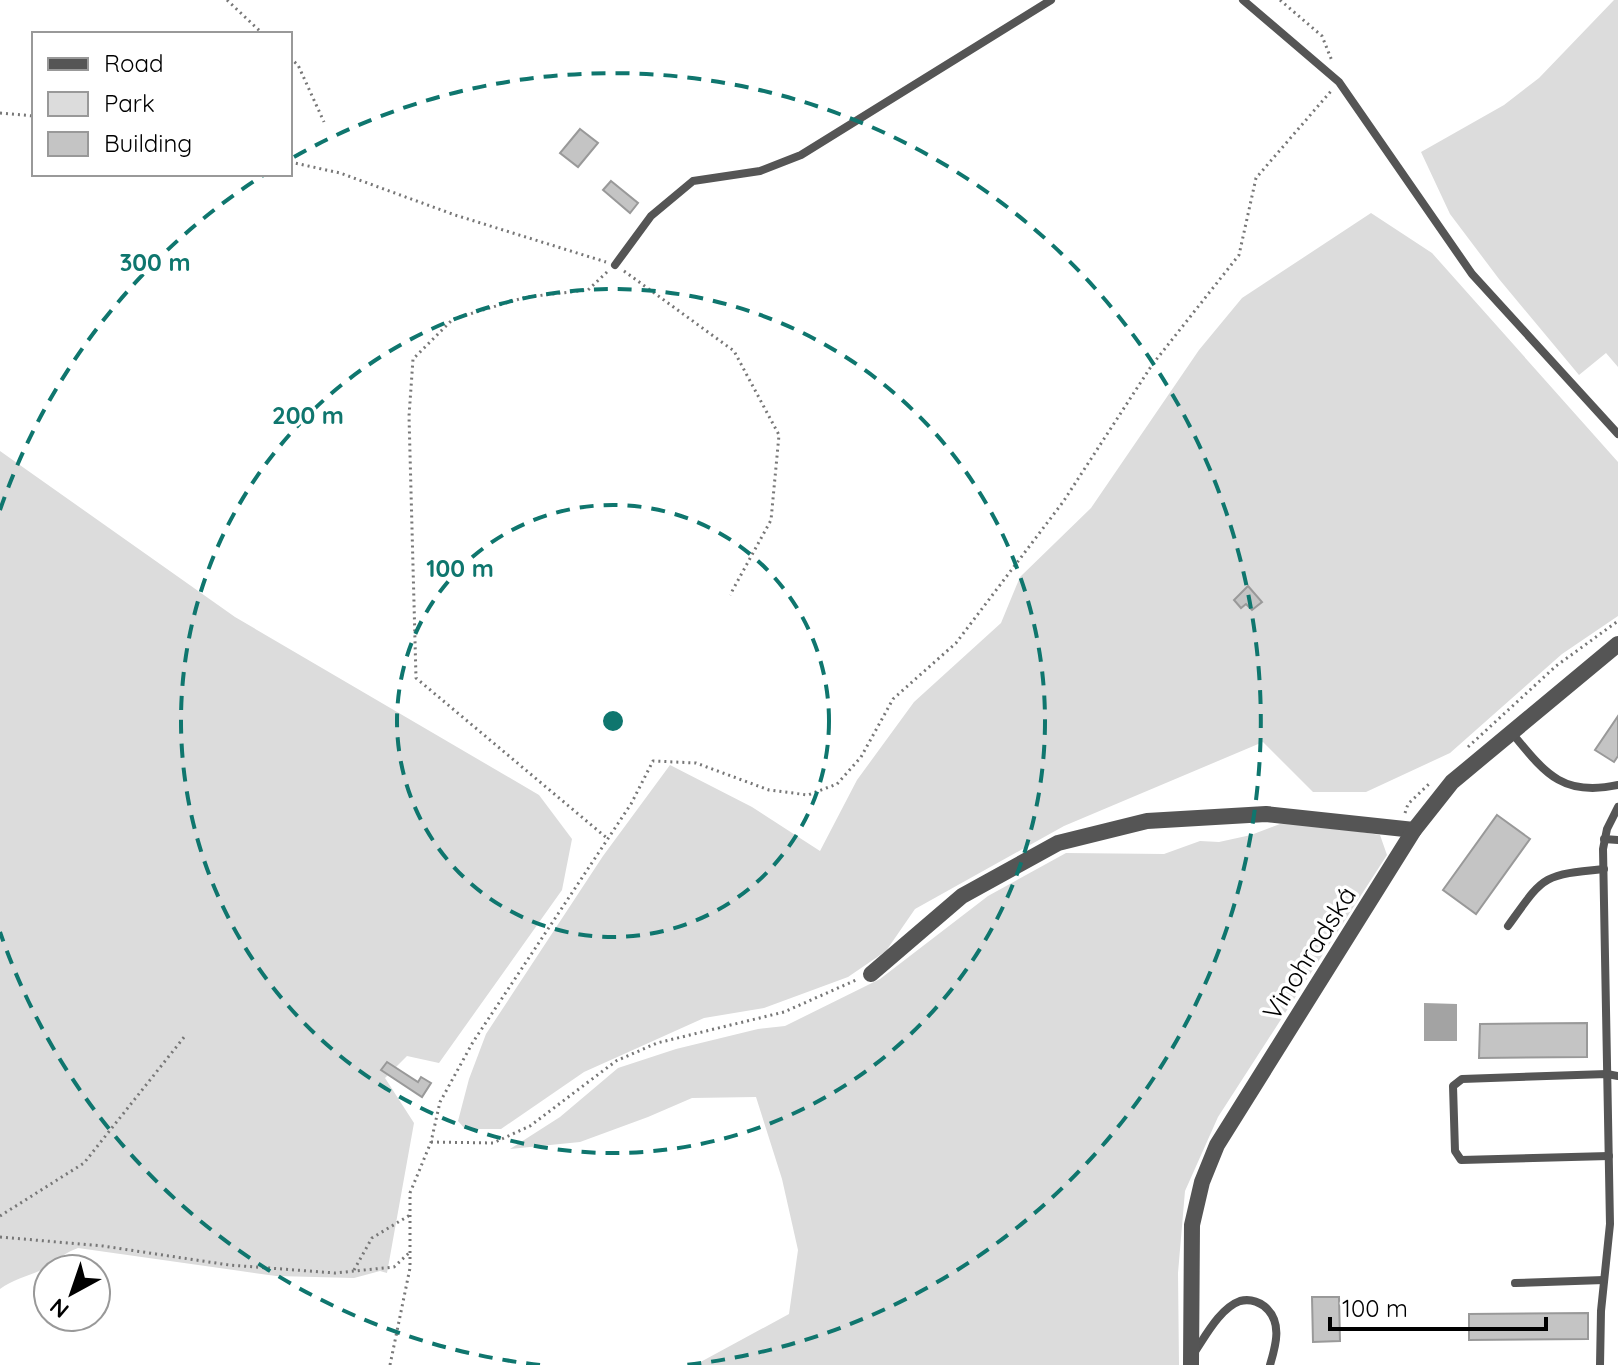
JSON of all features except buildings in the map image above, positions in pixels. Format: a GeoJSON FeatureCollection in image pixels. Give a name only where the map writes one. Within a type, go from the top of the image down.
{"type":"FeatureCollection","features":[{"type":"Feature","properties":{"kind":"street","name":"Vinohradská"},"geometry":{"type":"LineString","coordinates":[[1191,1361],[1192,1225],[1202,1182],[1212,1158],[1407,829],[1452,782],[1618,644]]}},
{"type":"Feature","properties":{"kind":"street"},"geometry":{"type":"LineString","coordinates":[[871,974],[962,896],[1058,843],[1147,821],[1266,814],[1407,829]]}},
{"type":"Feature","properties":{"kind":"lane"},"geometry":{"type":"LineString","coordinates":[[615,265],[651,216],[693,181],[760,171],[801,155],[1051,0]]}},
{"type":"Feature","properties":{"kind":"lane"},"geometry":{"type":"LineString","coordinates":[[1243,0],[1339,82],[1472,274],[1618,434]]}},
{"type":"Feature","properties":{"kind":"lane"},"geometry":{"type":"LineString","coordinates":[[1512,733],[1538,764],[1563,783],[1587,789],[1618,785]]}},
{"type":"Feature","properties":{"kind":"lane"},"geometry":{"type":"LineString","coordinates":[[1600,1365],[1610,1224],[1604,839],[1618,807]]}},
{"type":"Feature","properties":{"kind":"lane"},"geometry":{"type":"LineString","coordinates":[[1604,839],[1618,840]]}},
{"type":"Feature","properties":{"kind":"lane"},"geometry":{"type":"LineString","coordinates":[[1508,926],[1537,886],[1545,880],[1561,874],[1604,869]]}},
{"type":"Feature","properties":{"kind":"lane"},"geometry":{"type":"LineString","coordinates":[[1607,1042],[1618,1043]]}},
{"type":"Feature","properties":{"kind":"lane"},"geometry":{"type":"LineString","coordinates":[[1609,1156],[1461,1160],[1455,1151],[1453,1091],[1454,1083],[1462,1079],[1618,1076]]}},
{"type":"Feature","properties":{"kind":"lane"},"geometry":{"type":"LineString","coordinates":[[1515,1283],[1604,1280]]}},
{"type":"Feature","properties":{"kind":"lane"},"geometry":{"type":"LineString","coordinates":[[1191,1361],[1207,1333],[1229,1308],[1249,1300],[1268,1309],[1274,1319],[1277,1330],[1270,1365]]}},
{"type":"Feature","properties":{"kind":"path"},"geometry":{"type":"LineString","coordinates":[[227,0],[261,32]]}},
{"type":"Feature","properties":{"kind":"path"},"geometry":{"type":"LineString","coordinates":[[1280,0],[1322,36],[1332,59],[1328,72]]}},
{"type":"Feature","properties":{"kind":"path"},"geometry":{"type":"LineString","coordinates":[[292,60],[298,65],[324,122]]}},
{"type":"Feature","properties":{"kind":"path"},"geometry":{"type":"LineString","coordinates":[[390,1365],[410,1268],[410,1193],[431,1142],[440,1102],[473,1042],[631,804],[653,761],[696,763],[782,792],[808,795],[837,784],[861,757],[893,699],[956,643],[1063,502],[1152,365],[1239,255],[1256,178],[1339,82]]}},
{"type":"Feature","properties":{"kind":"path"},"geometry":{"type":"LineString","coordinates":[[0,113],[32,116]]}},
{"type":"Feature","properties":{"kind":"path"},"geometry":{"type":"LineString","coordinates":[[292,162],[340,173],[455,215],[615,265],[734,351],[779,435],[771,520],[730,595]]}},
{"type":"Feature","properties":{"kind":"path"},"geometry":{"type":"LineString","coordinates":[[608,839],[416,678],[409,416],[413,359],[453,319],[526,297],[588,290],[615,265]]}},
{"type":"Feature","properties":{"kind":"path"},"geometry":{"type":"LineString","coordinates":[[1460,755],[1556,666],[1618,621]]}},
{"type":"Feature","properties":{"kind":"path"},"geometry":{"type":"LineString","coordinates":[[1407,829],[1408,804],[1439,774]]}},
{"type":"Feature","properties":{"kind":"path"},"geometry":{"type":"LineString","coordinates":[[431,1142],[493,1143],[530,1126],[616,1061],[657,1043],[784,1012],[871,974]]}},
{"type":"Feature","properties":{"kind":"path"},"geometry":{"type":"LineString","coordinates":[[0,1216],[84,1163],[185,1036]]}},
{"type":"Feature","properties":{"kind":"path"},"geometry":{"type":"LineString","coordinates":[[353,1271],[372,1238],[410,1215]]}},
{"type":"Feature","properties":{"kind":"path"},"geometry":{"type":"LineString","coordinates":[[0,1237],[103,1246],[229,1265],[335,1273],[394,1267],[410,1252]]}},
{"type":"Feature","properties":{"kind":"green space"},"geometry":{"type":"Polygon","coordinates":[[[1614,0],[1618,0],[1618,367],[1606,353],[1579,375],[1499,279],[1450,214],[1421,152],[1504,105],[1539,78],[1614,0]]]}},
{"type":"Feature","properties":{"kind":"green space"},"geometry":{"type":"Polygon","coordinates":[[[1371,213],[1432,253],[1618,462],[1618,616],[1562,654],[1450,753],[1366,792],[1313,792],[1263,742],[1064,826],[915,909],[886,951],[848,977],[764,1008],[704,1018],[584,1072],[501,1129],[465,1129],[458,1121],[486,1034],[603,856],[670,765],[752,807],[820,851],[857,780],[914,702],[1001,623],[1020,577],[1091,508],[1199,350],[1242,298],[1371,213]]]}},
{"type":"Feature","properties":{"kind":"green space"},"geometry":{"type":"Polygon","coordinates":[[[0,451],[235,617],[539,795],[572,839],[562,890],[439,1063],[407,1056],[385,1078],[414,1123],[387,1273],[380,1271],[354,1278],[276,1276],[78,1248],[68,1253],[32,1253],[32,1274],[0,1289],[0,451]]]}},
{"type":"Feature","properties":{"kind":"green space"},"geometry":{"type":"Polygon","coordinates":[[[1280,824],[1317,825],[1380,835],[1387,855],[1218,1117],[1185,1191],[1178,1273],[1179,1365],[695,1365],[789,1314],[798,1250],[782,1179],[756,1097],[692,1098],[580,1142],[510,1149],[560,1117],[618,1068],[676,1049],[758,1029],[785,1026],[880,979],[988,896],[1066,853],[1164,854],[1200,841],[1219,842],[1280,824]]]}},
{"type":"Feature","properties":{"kind":"shaded area"},"geometry":{"type":"Polygon","coordinates":[[[1424,1003],[1457,1004],[1457,1041],[1424,1041],[1424,1003]]]}}]}
